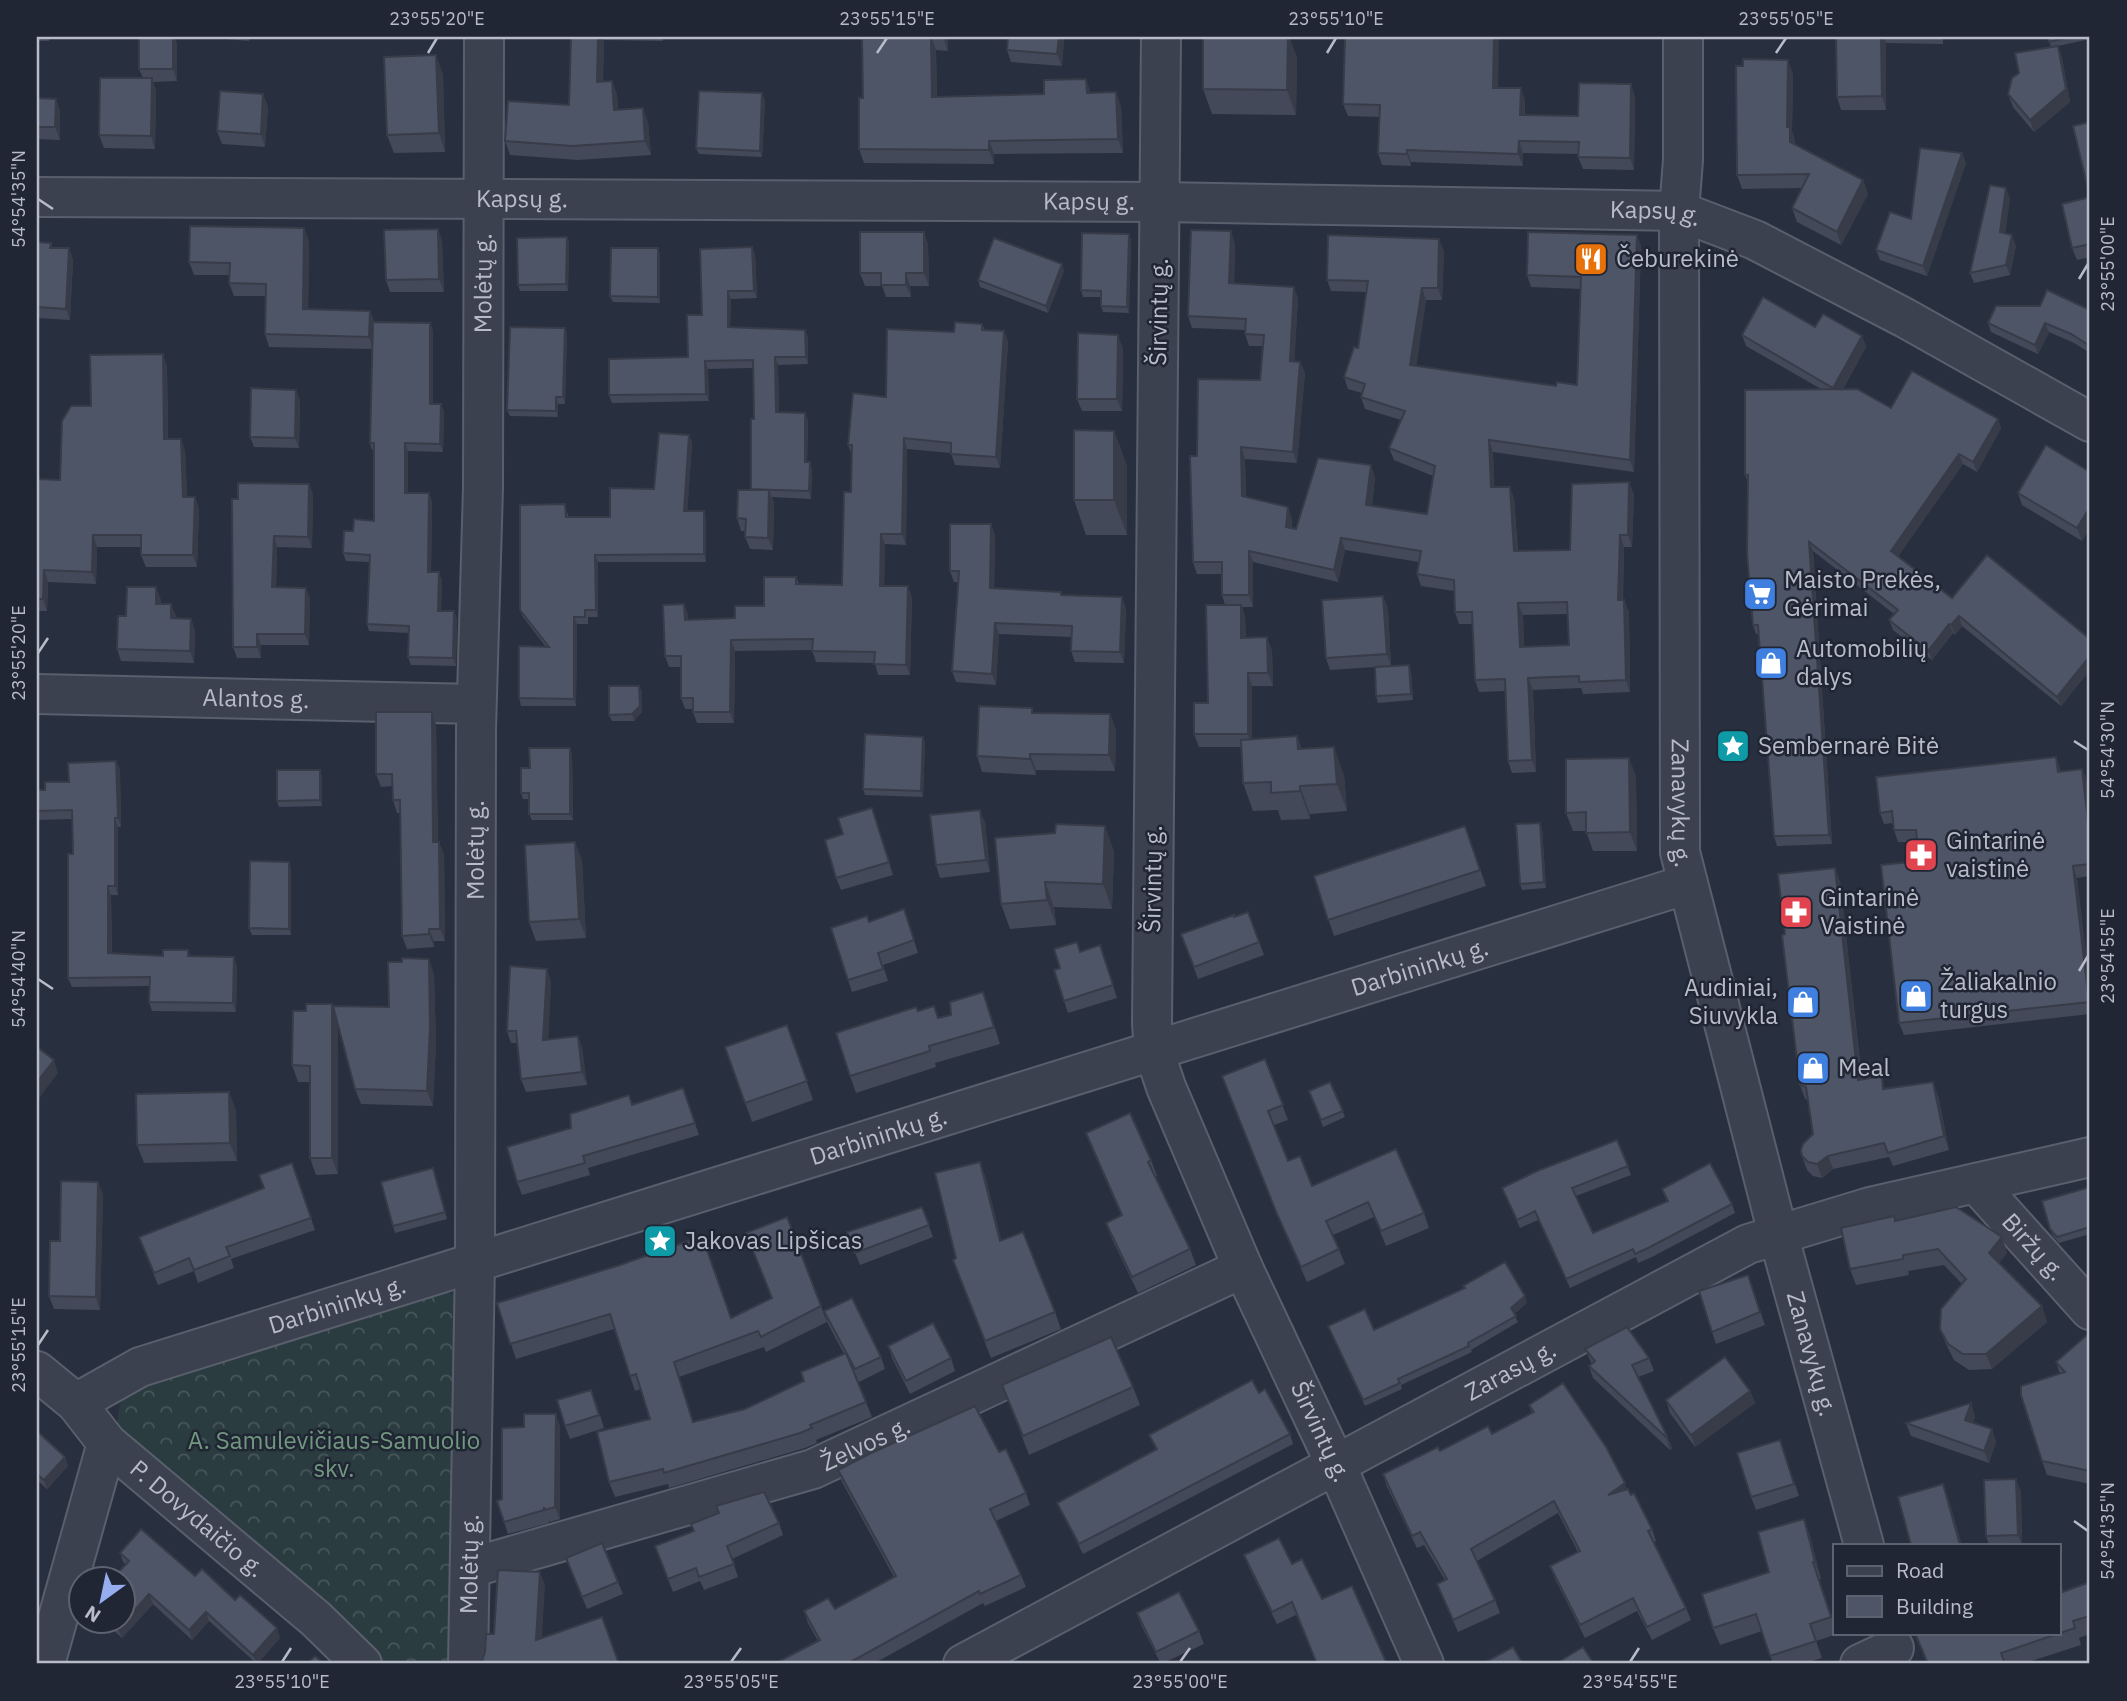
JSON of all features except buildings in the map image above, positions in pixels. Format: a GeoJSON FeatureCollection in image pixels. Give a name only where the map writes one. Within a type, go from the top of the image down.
{"type":"FeatureCollection","features":[{"type":"Feature","properties":{"kind":"street","name":"Molėtų g."},"geometry":{"type":"LineString","coordinates":[[468,1664],[475,1262],[476,704],[483,488],[484,37]]}},
{"type":"Feature","properties":{"kind":"street","name":"Širvintų g."},"geometry":{"type":"LineString","coordinates":[[1161,37],[1152,1024],[1154,1051],[1166,1087],[1243,1268],[1336,1465],[1424,1664]]}},
{"type":"Feature","properties":{"kind":"street","name":"Zanavykų g."},"geometry":{"type":"LineString","coordinates":[[1683,37],[1683,160],[1679,211],[1680,852],[1778,1234],[1864,1544]]}},
{"type":"Feature","properties":{"kind":"street","name":"Kapsų g."},"geometry":{"type":"LineString","coordinates":[[37,197],[1161,202],[1679,211],[1755,240],[1905,318],[2090,422]]}},
{"type":"Feature","properties":{"kind":"street","name":"Alantos g."},"geometry":{"type":"LineString","coordinates":[[37,694],[476,704]]}},
{"type":"Feature","properties":{"kind":"street","name":"Darbininkų g."},"geometry":{"type":"LineString","coordinates":[[76,1403],[140,1367],[1688,884]]}},
{"type":"Feature","properties":{"kind":"street","name":"Zarasų g."},"geometry":{"type":"LineString","coordinates":[[963,1664],[1748,1244],[1870,1207],[2090,1157]]}},
{"type":"Feature","properties":{"kind":"street","name":"Biržų g."},"geometry":{"type":"LineString","coordinates":[[1976,1183],[2090,1310]]}},
{"type":"Feature","properties":{"kind":"street","name":"Želvos g."},"geometry":{"type":"LineString","coordinates":[[470,1568],[813,1469],[1243,1268]]}},
{"type":"Feature","properties":{"kind":"street","name":"P. Dovydaičio g."},"geometry":{"type":"LineString","coordinates":[[37,1371],[76,1403],[107,1443],[316,1619],[362,1664]]}},
{"type":"Feature","properties":{"kind":"street"},"geometry":{"type":"LineString","coordinates":[[45,1664],[107,1443]]}},
{"type":"Feature","properties":{"kind":"green space","name":"A. Samulevičiaus-Samuolio skv."},"geometry":{"type":"Polygon","coordinates":[[[432,1291],[456,1294],[460,1664],[377,1664],[117,1430],[119,1413],[125,1396],[144,1381],[432,1291]]]}},
{"type":"Feature","properties":{"kind":"place","name":"Čeburekinė"},"geometry":{"type":"Point","coordinates":[1591,259]}},
{"type":"Feature","properties":{"kind":"place","name":"Maisto Prekės, Gėrimai"},"geometry":{"type":"Point","coordinates":[1760,594]}},
{"type":"Feature","properties":{"kind":"place","name":"Automobilių dalys"},"geometry":{"type":"Point","coordinates":[1771,663]}},
{"type":"Feature","properties":{"kind":"place","name":"Sembernarė Bitė"},"geometry":{"type":"Point","coordinates":[1733,746]}},
{"type":"Feature","properties":{"kind":"place","name":"Gintarinė vaistinė"},"geometry":{"type":"Point","coordinates":[1921,855]}},
{"type":"Feature","properties":{"kind":"place","name":"Gintarinė Vaistinė"},"geometry":{"type":"Point","coordinates":[1796,912]}},
{"type":"Feature","properties":{"kind":"place","name":"Žaliakalnio turgus"},"geometry":{"type":"Point","coordinates":[1916,996]}},
{"type":"Feature","properties":{"kind":"place","name":"Audiniai, Siuvykla"},"geometry":{"type":"Point","coordinates":[1803,1002]}},
{"type":"Feature","properties":{"kind":"place","name":"Meal"},"geometry":{"type":"Point","coordinates":[1813,1068]}},
{"type":"Feature","properties":{"kind":"place","name":"Jakovas Lipšicas"},"geometry":{"type":"Point","coordinates":[660,1241]}}]}
